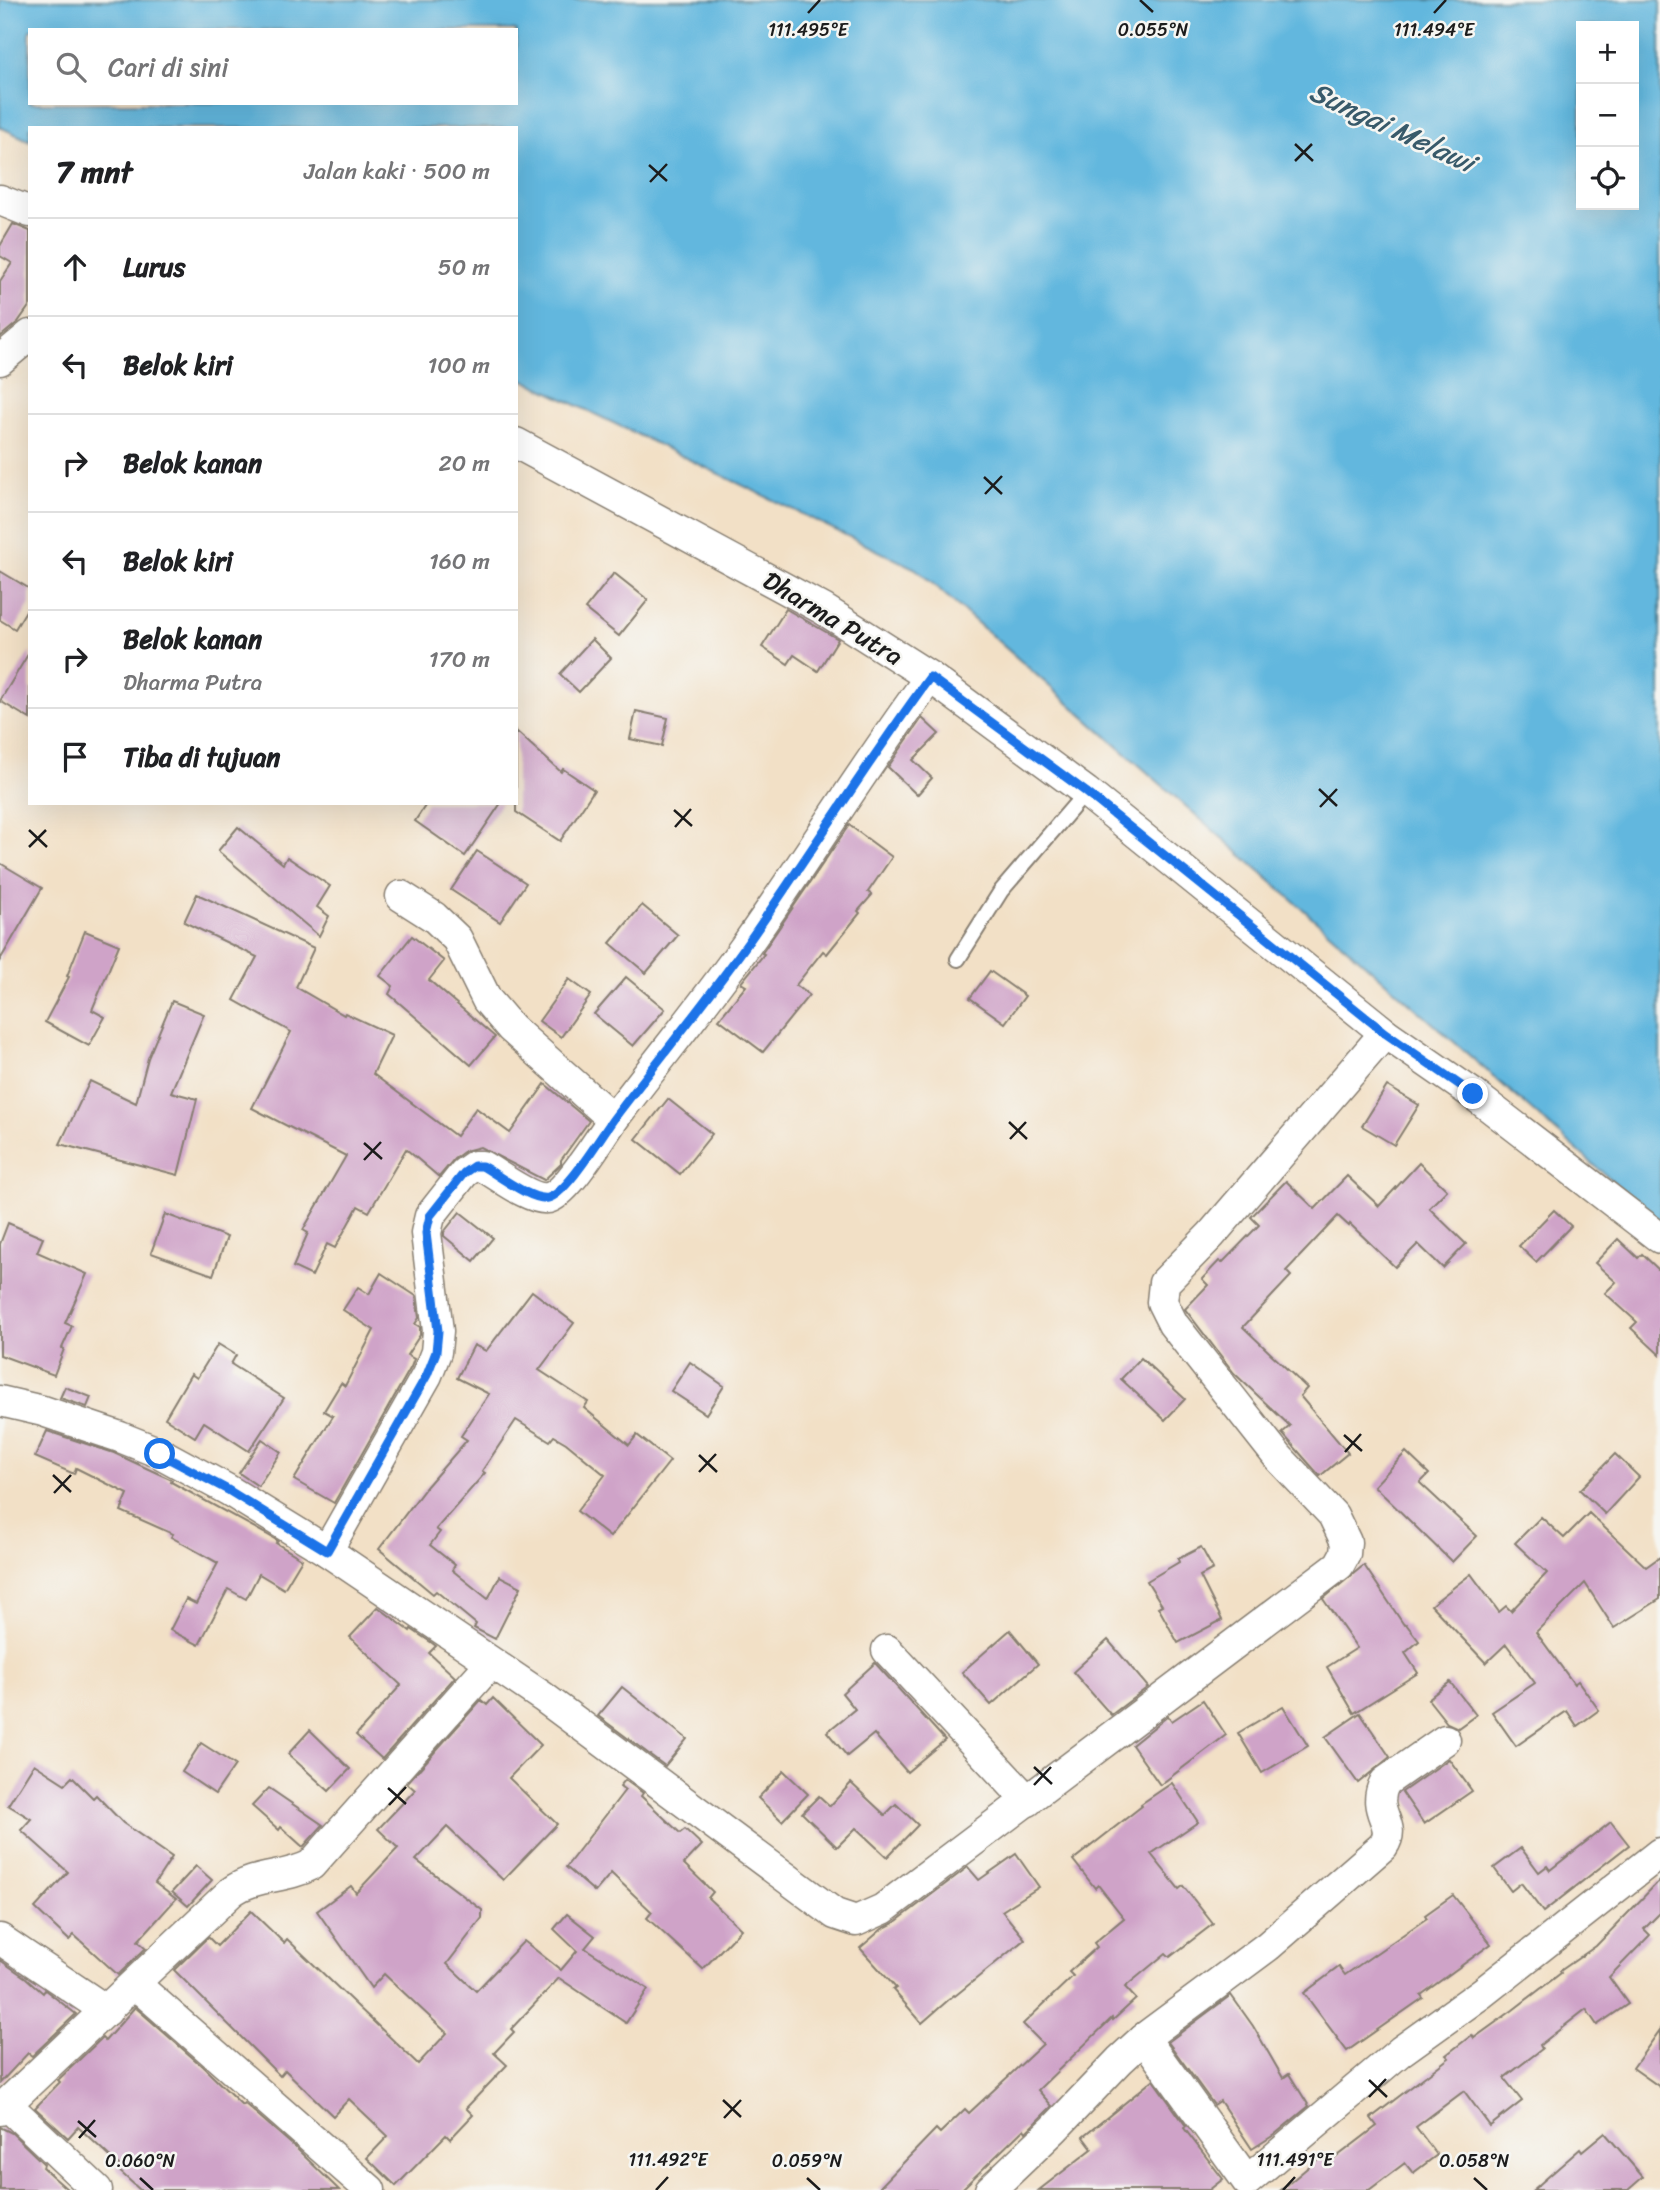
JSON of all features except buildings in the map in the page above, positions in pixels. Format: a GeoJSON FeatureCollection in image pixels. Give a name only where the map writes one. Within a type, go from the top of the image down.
{"type":"FeatureCollection","features":[{"type":"Feature","properties":{"kind":"street"},"geometry":{"type":"LineString","coordinates":[[0,200],[28,211]]}},
{"type":"Feature","properties":{"kind":"street"},"geometry":{"type":"LineString","coordinates":[[0,360],[28,337]]}},
{"type":"Feature","properties":{"kind":"street","name":"Dharma Putra"},"geometry":{"type":"LineString","coordinates":[[518,444],[823,609],[930,677],[1086,792],[1385,1033],[1473,1094],[1660,1238]]}},
{"type":"Feature","properties":{"kind":"street"},"geometry":{"type":"LineString","coordinates":[[327,1551],[427,1375],[436,1352],[438,1331],[426,1233],[430,1216],[464,1173],[474,1166],[482,1166],[539,1198],[550,1198],[577,1172],[613,1119],[748,942],[878,748],[930,677]]}},
{"type":"Feature","properties":{"kind":"street"},"geometry":{"type":"LineString","coordinates":[[401,896],[433,917],[457,939],[487,1000],[511,1028],[613,1119]]}},
{"type":"Feature","properties":{"kind":"street"},"geometry":{"type":"LineString","coordinates":[[0,1401],[43,1411],[120,1437],[160,1454],[228,1490],[327,1551],[564,1712],[735,1841],[843,1918],[856,1921],[883,1909],[1339,1565],[1345,1554],[1346,1542],[1333,1515],[1278,1457],[1173,1324],[1162,1302],[1164,1283],[1211,1235],[1385,1033]]}},
{"type":"Feature","properties":{"kind":"street"},"geometry":{"type":"LineString","coordinates":[[887,1650],[1028,1801]]}},
{"type":"Feature","properties":{"kind":"street"},"geometry":{"type":"LineString","coordinates":[[97,2190],[3,2107],[242,1884],[300,1871],[310,1865],[491,1663]]}},
{"type":"Feature","properties":{"kind":"street"},"geometry":{"type":"LineString","coordinates":[[996,2187],[1144,2038],[1268,1946],[1383,1846],[1388,1839],[1388,1829],[1378,1803],[1379,1793],[1385,1782],[1445,1741]]}},
{"type":"Feature","properties":{"kind":"street"},"geometry":{"type":"LineString","coordinates":[[1144,2038],[1241,2185],[1401,2051],[1482,1993],[1660,1853]]}},
{"type":"Feature","properties":{"kind":"street"},"geometry":{"type":"LineString","coordinates":[[0,1938],[107,2011]]}},
{"type":"Feature","properties":{"kind":"street"},"geometry":{"type":"LineString","coordinates":[[135,1984],[370,2190]]}},
{"type":"Feature","properties":{"kind":"lane"},"geometry":{"type":"LineString","coordinates":[[958,959],[1002,891],[1086,792]]}},
{"type":"Feature","properties":{"kind":"water","name":"Sungai Melawi"},"geometry":{"type":"Polygon","coordinates":[[[0,0],[1660,0],[1660,1223],[916,569],[518,377],[518,126],[28,126],[28,140],[0,127],[0,0]]]}},
{"type":"Feature","properties":{"kind":"route"},"geometry":{"type":"LineString","coordinates":[[160,1454],[228,1490],[327,1551],[427,1375],[436,1352],[438,1331],[426,1233],[430,1216],[464,1173],[474,1166],[482,1166],[539,1198],[550,1198],[577,1172],[613,1119],[748,942],[878,748],[930,677],[1086,792],[1385,1033],[1473,1094]]}}]}
